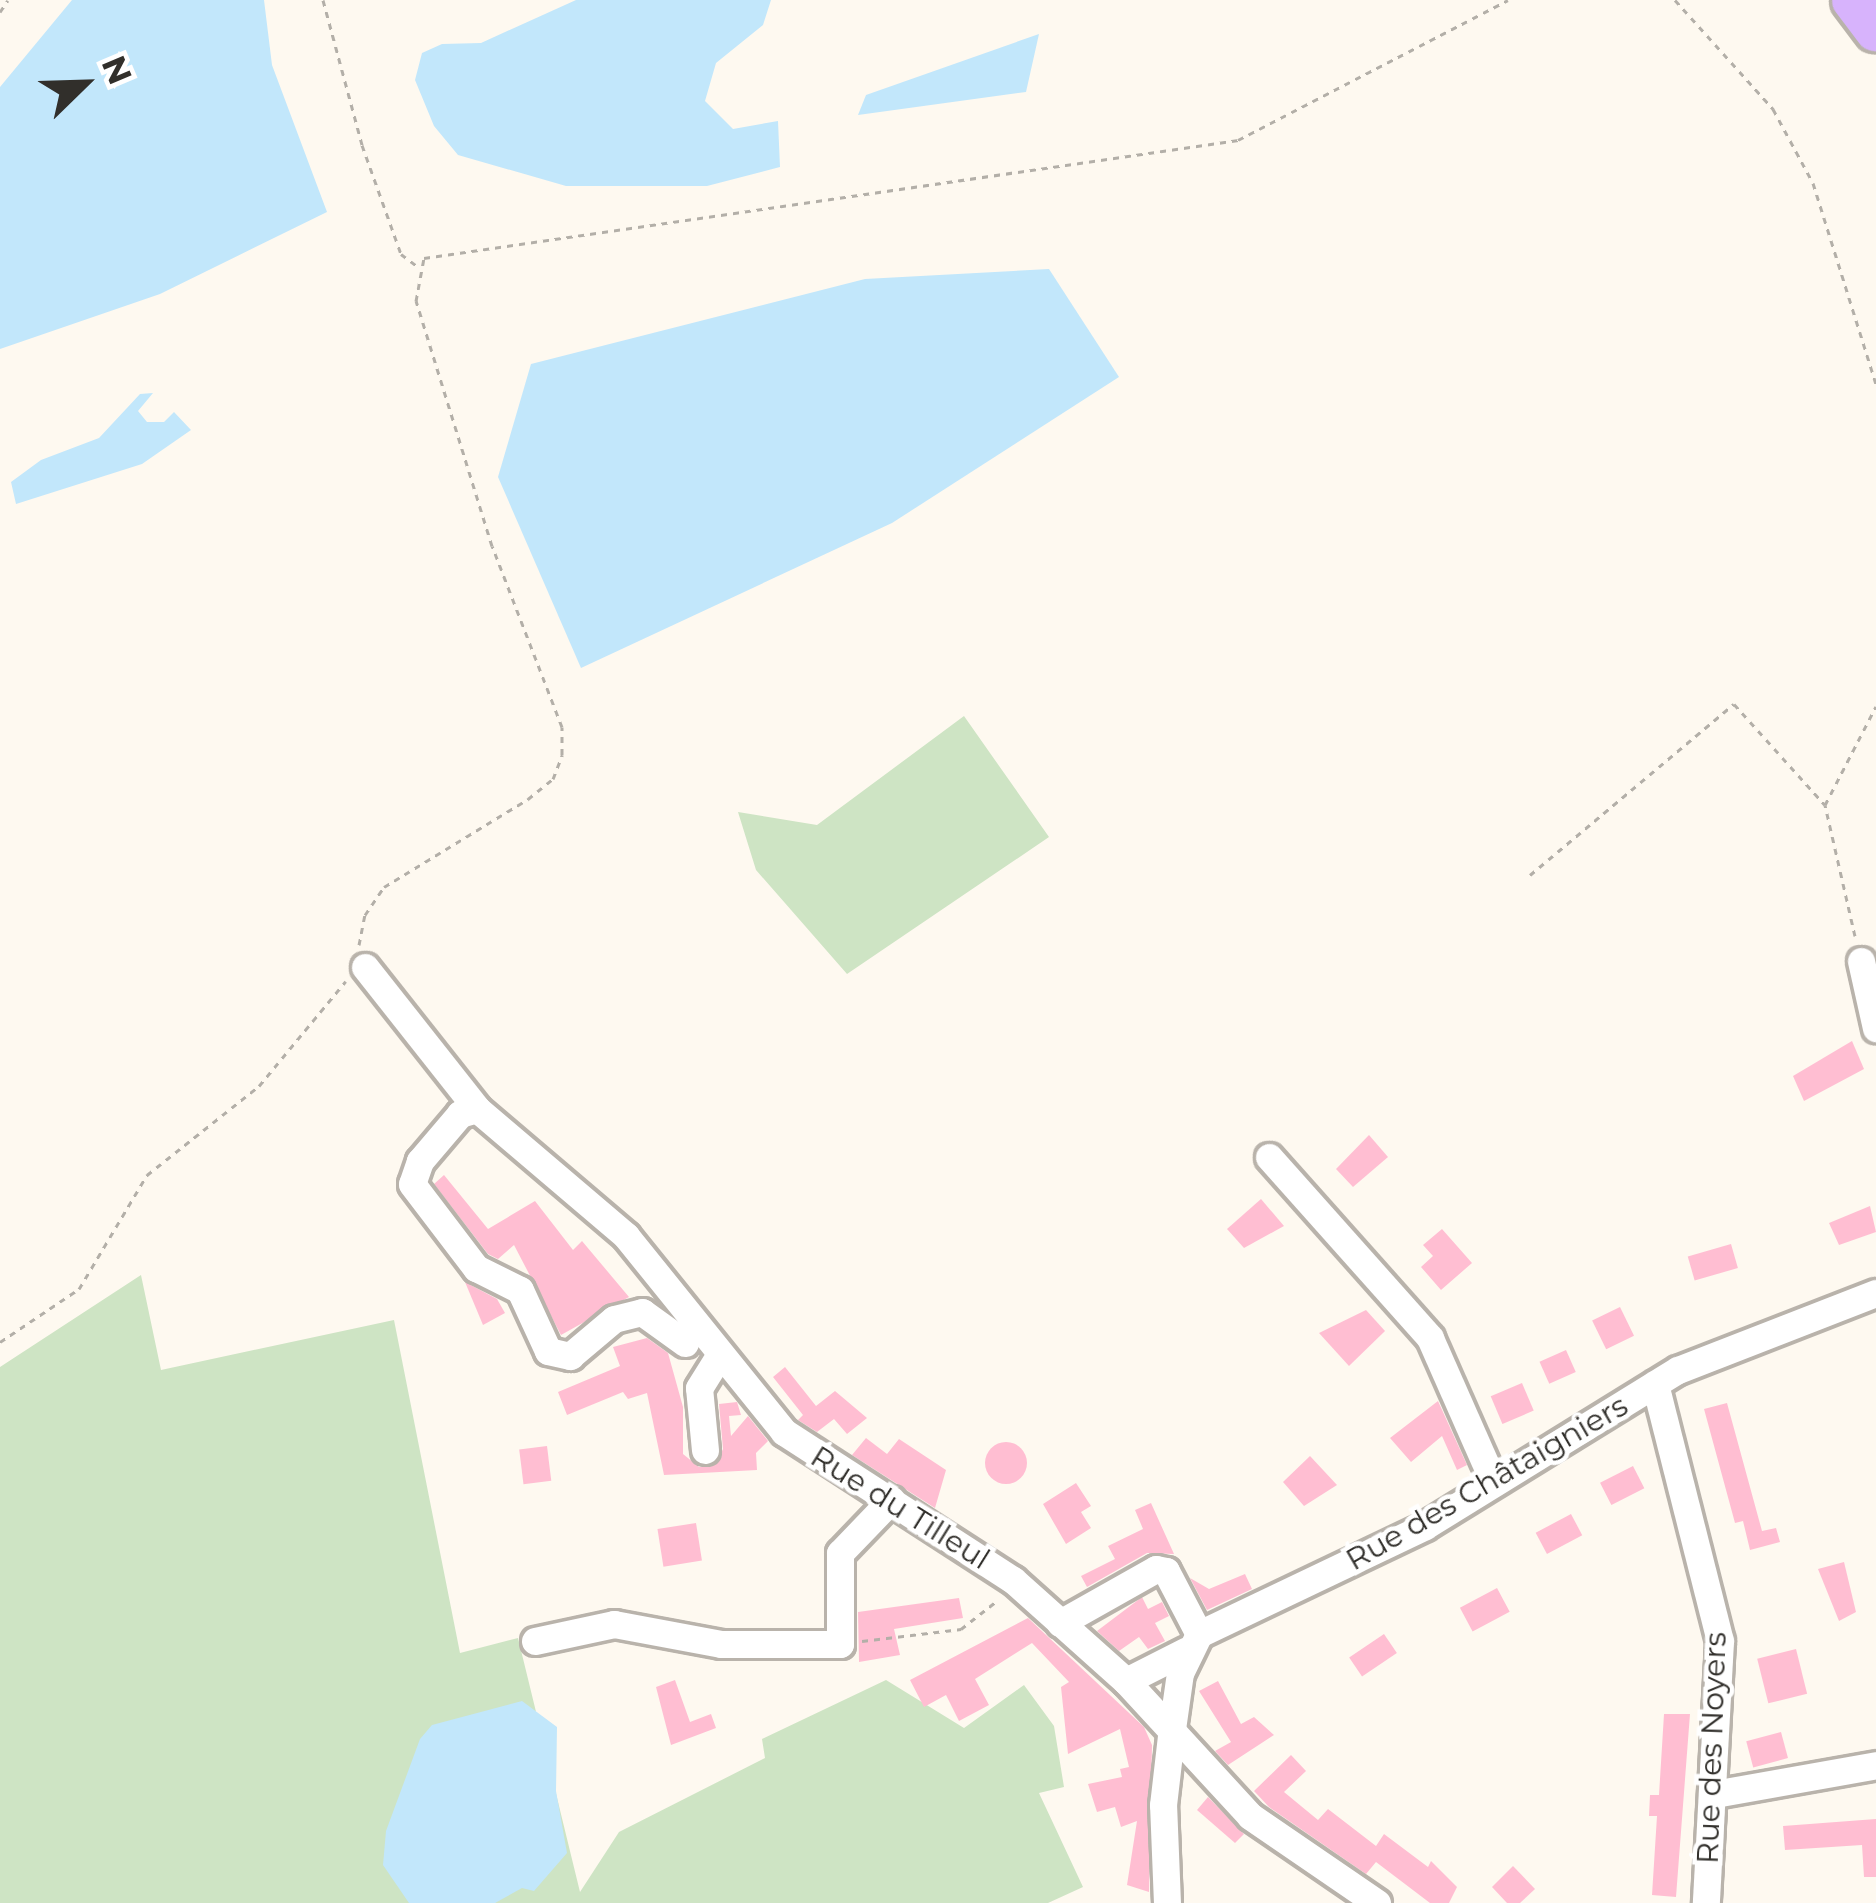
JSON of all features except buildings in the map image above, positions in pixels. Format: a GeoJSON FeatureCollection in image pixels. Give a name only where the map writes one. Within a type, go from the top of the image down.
{"type":"FeatureCollection","features":[{"type":"Feature","properties":{"kind":"highway"},"geometry":{"type":"LineString","coordinates":[[1853,0],[1876,30]]}},
{"type":"Feature","properties":{"kind":"street"},"geometry":{"type":"LineString","coordinates":[[1861,961],[1876,1028]]}},
{"type":"Feature","properties":{"kind":"street","name":"Rue du Tilleul"},"geometry":{"type":"LineString","coordinates":[[365,968],[477,1109],[587,1196],[715,1363],[810,1454],[852,1471],[1018,1584],[1126,1681],[1171,1736],[1250,1816],[1377,1903]]}},
{"type":"Feature","properties":{"kind":"street"},"geometry":{"type":"LineString","coordinates":[[477,1109],[460,1114],[420,1161],[412,1184],[476,1268],[520,1290],[548,1351],[570,1356],[614,1319],[643,1312],[661,1318],[715,1363],[699,1388],[705,1450]]}},
{"type":"Feature","properties":{"kind":"street"},"geometry":{"type":"LineString","coordinates":[[1269,1156],[1430,1338],[1495,1483]]}},
{"type":"Feature","properties":{"kind":"street","name":"Rue des Châtaigniers"},"geometry":{"type":"LineString","coordinates":[[1126,1681],[1495,1483],[1655,1384],[1876,1293]]}},
{"type":"Feature","properties":{"kind":"street","name":"Rue des Noyers"},"geometry":{"type":"LineString","coordinates":[[1655,1384],[1720,1641],[1706,1903]]}},
{"type":"Feature","properties":{"kind":"street"},"geometry":{"type":"LineString","coordinates":[[536,1641],[614,1624],[721,1644],[840,1643],[840,1553],[891,1500]]}},
{"type":"Feature","properties":{"kind":"street"},"geometry":{"type":"LineString","coordinates":[[1060,1623],[1156,1569],[1166,1571],[1193,1642],[1171,1736],[1163,1805],[1167,1903]]}},
{"type":"Feature","properties":{"kind":"street"},"geometry":{"type":"LineString","coordinates":[[1714,1794],[1876,1766]]}},
{"type":"Feature","properties":{"kind":"path"},"geometry":{"type":"LineString","coordinates":[[0,12],[8,0]]}},
{"type":"Feature","properties":{"kind":"path"},"geometry":{"type":"LineString","coordinates":[[323,0],[401,254],[419,268]]}},
{"type":"Feature","properties":{"kind":"path"},"geometry":{"type":"LineString","coordinates":[[0,1342],[80,1289],[147,1175],[224,1119],[333,990],[365,968],[364,914],[384,887],[528,800],[553,779],[562,755],[562,728],[492,546],[416,301],[424,258],[1238,140],[1508,0]]}},
{"type":"Feature","properties":{"kind":"path"},"geometry":{"type":"LineString","coordinates":[[1675,0],[1773,109],[1813,183],[1876,384]]}},
{"type":"Feature","properties":{"kind":"path"},"geometry":{"type":"LineString","coordinates":[[1530,875],[1733,704],[1825,805],[1861,961]]}},
{"type":"Feature","properties":{"kind":"path"},"geometry":{"type":"LineString","coordinates":[[1825,805],[1876,706]]}},
{"type":"Feature","properties":{"kind":"path"},"geometry":{"type":"LineString","coordinates":[[840,1643],[961,1629],[1018,1584]]}},
{"type":"Feature","properties":{"kind":"green space"},"geometry":{"type":"Polygon","coordinates":[[[964,716],[1049,837],[847,974],[756,870],[738,812],[817,825],[964,716]]]}},
{"type":"Feature","properties":{"kind":"green space"},"geometry":{"type":"Polygon","coordinates":[[[141,1275],[161,1370],[394,1320],[460,1653],[518,1638],[580,1892],[619,1832],[765,1758],[762,1739],[886,1680],[964,1728],[1024,1685],[1054,1726],[1064,1787],[1039,1793],[1083,1887],[1048,1903],[0,1903],[0,1367],[141,1275]]]}},
{"type":"Feature","properties":{"kind":"water"},"geometry":{"type":"Polygon","coordinates":[[[72,0],[264,0],[272,65],[327,212],[160,294],[0,349],[0,87],[72,0]]]}},
{"type":"Feature","properties":{"kind":"water"},"geometry":{"type":"Polygon","coordinates":[[[576,0],[771,0],[763,25],[716,63],[705,101],[733,129],[778,121],[780,167],[707,186],[566,186],[458,155],[434,126],[415,80],[422,53],[442,44],[481,43],[576,0]]]}},
{"type":"Feature","properties":{"kind":"water"},"geometry":{"type":"Polygon","coordinates":[[[1039,34],[1026,92],[858,115],[866,95],[1039,34]]]}},
{"type":"Feature","properties":{"kind":"water"},"geometry":{"type":"Polygon","coordinates":[[[1049,269],[1119,377],[892,523],[581,668],[498,477],[531,364],[865,279],[1049,269]]]}},
{"type":"Feature","properties":{"kind":"water"},"geometry":{"type":"Polygon","coordinates":[[[153,393],[138,411],[147,422],[164,422],[174,412],[191,430],[142,464],[16,504],[11,482],[41,460],[99,438],[140,394],[153,393]]]}},
{"type":"Feature","properties":{"kind":"water"},"geometry":{"type":"Polygon","coordinates":[[[522,1701],[557,1727],[556,1791],[567,1853],[534,1891],[522,1888],[495,1903],[409,1903],[383,1865],[386,1831],[420,1739],[432,1725],[522,1701]]]}}]}
